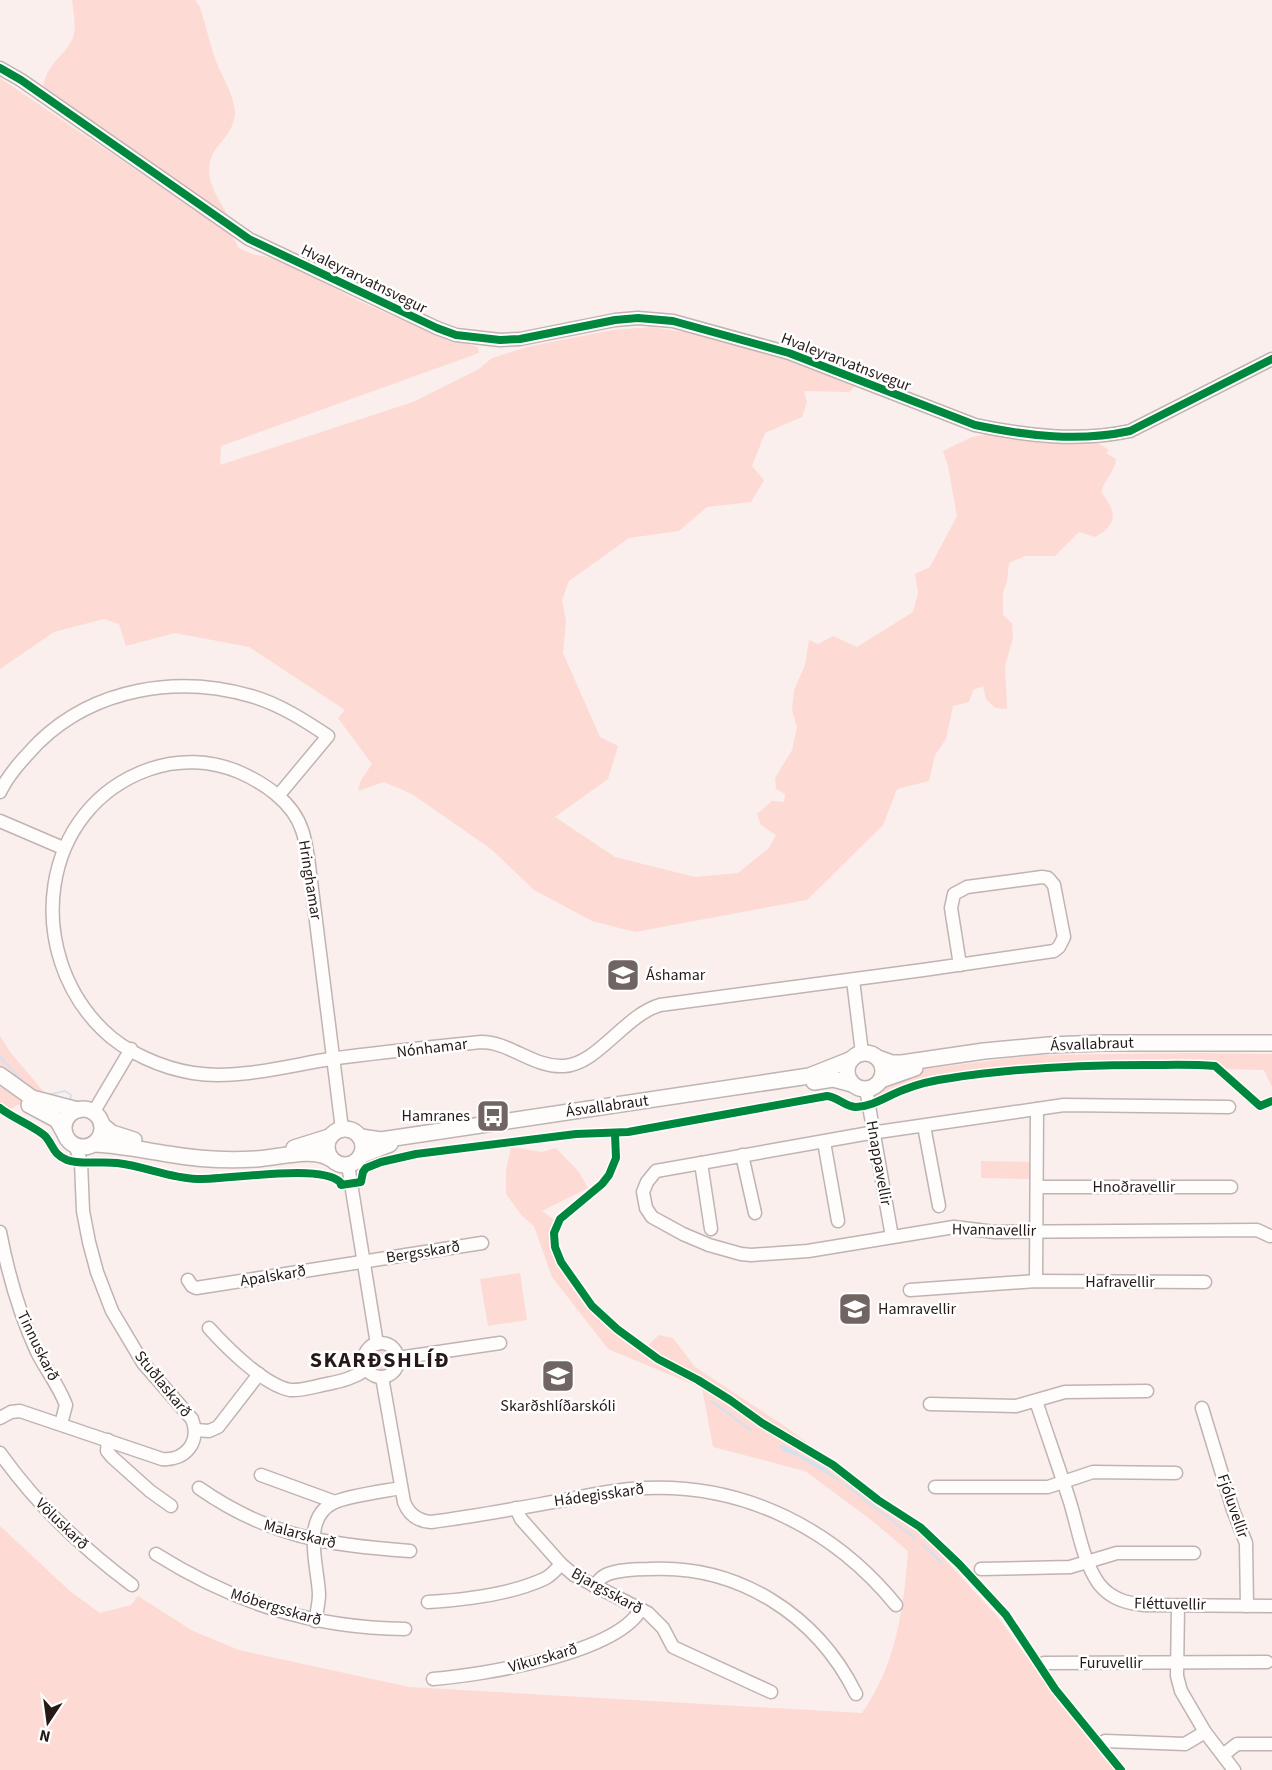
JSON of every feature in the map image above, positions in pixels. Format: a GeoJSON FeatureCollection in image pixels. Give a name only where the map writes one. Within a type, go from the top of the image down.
{"type":"FeatureCollection","features":[{"type":"Feature","properties":{"kind":"main road","name":"Ásvallabraut"},"geometry":{"type":"LineString","coordinates":[[878,1058],[892,1063],[902,1063],[984,1051],[1073,1044],[1272,1043]]}},
{"type":"Feature","properties":{"kind":"main road","name":"Ásvallabraut"},"geometry":{"type":"LineString","coordinates":[[881,1080],[905,1070],[920,1067],[1078,1050],[1272,1050]]}},
{"type":"Feature","properties":{"kind":"main road"},"geometry":{"type":"LineString","coordinates":[[870,1054],[878,1058],[883,1070],[881,1080],[875,1087],[859,1087],[847,1074],[857,1056],[870,1054]]}},
{"type":"Feature","properties":{"kind":"main road","name":"Ásvallabraut"},"geometry":{"type":"LineString","coordinates":[[361,1137],[381,1140],[791,1079],[819,1073],[857,1056]]}},
{"type":"Feature","properties":{"kind":"main road"},"geometry":{"type":"LineString","coordinates":[[0,1075],[32,1098],[91,1116],[112,1133],[127,1139],[200,1152],[254,1152],[282,1150],[329,1137]]}},
{"type":"Feature","properties":{"kind":"main road","name":"Ásvallabraut"},"geometry":{"type":"LineString","coordinates":[[362,1155],[378,1148],[406,1142],[826,1080],[841,1080],[859,1087]]}},
{"type":"Feature","properties":{"kind":"main road"},"geometry":{"type":"LineString","coordinates":[[0,1084],[15,1096],[57,1120],[81,1142],[219,1160],[318,1153],[337,1164],[348,1166],[362,1155],[361,1137],[353,1130],[342,1129],[332,1133],[326,1148],[329,1158]]}},
{"type":"Feature","properties":{"kind":"main road"},"geometry":{"type":"LineString","coordinates":[[81,1142],[66,1122],[69,1116],[91,1116]]}},
{"type":"Feature","properties":{"kind":"main road"},"geometry":{"type":"LineString","coordinates":[[81,1142],[101,1135],[91,1116]]}},
{"type":"Feature","properties":{"kind":"street","name":"Hvaleyrarvatnsvegur"},"geometry":{"type":"LineString","coordinates":[[0,68],[21,80],[249,239],[418,321],[456,335],[500,340],[520,339],[615,320],[638,318],[673,321],[789,354],[975,425],[1005,432],[1067,438],[1105,436],[1130,431],[1272,359]]}},
{"type":"Feature","properties":{"kind":"street"},"geometry":{"type":"LineString","coordinates":[[0,792],[13,772],[33,749],[54,728],[77,712],[129,692],[159,687],[192,686],[225,690],[253,697],[301,718],[328,736],[278,796]]}},
{"type":"Feature","properties":{"kind":"street","name":"Hringhamar"},"geometry":{"type":"LineString","coordinates":[[334,1059],[217,1076],[180,1070],[131,1049],[108,1035],[90,1016],[66,979],[60,960],[54,925],[54,901],[56,873],[63,848],[81,818],[103,793],[133,775],[163,765],[196,762],[228,767],[256,780],[278,796],[295,816],[302,828],[308,856],[334,1059],[342,1129]]}},
{"type":"Feature","properties":{"kind":"street"},"geometry":{"type":"LineString","coordinates":[[0,821],[63,848]]}},
{"type":"Feature","properties":{"kind":"street"},"geometry":{"type":"LineString","coordinates":[[857,1056],[853,980],[960,965],[1054,951],[1064,937],[1052,881],[1043,877],[1016,880],[967,887],[954,894],[951,908],[960,965]]}},
{"type":"Feature","properties":{"kind":"street","name":"Nónhamar"},"geometry":{"type":"LineString","coordinates":[[334,1059],[481,1042],[497,1044],[547,1064],[557,1066],[579,1063],[644,1011],[660,1005],[853,980]]}},
{"type":"Feature","properties":{"kind":"street"},"geometry":{"type":"LineString","coordinates":[[91,1116],[131,1049]]}},
{"type":"Feature","properties":{"kind":"street","name":"Hnappavellir"},"geometry":{"type":"LineString","coordinates":[[859,1087],[874,1133],[892,1237]]}},
{"type":"Feature","properties":{"kind":"street"},"geometry":{"type":"LineString","coordinates":[[874,1133],[1064,1105],[1229,1107]]}},
{"type":"Feature","properties":{"kind":"street"},"geometry":{"type":"LineString","coordinates":[[1036,1281],[1037,1109]]}},
{"type":"Feature","properties":{"kind":"street"},"geometry":{"type":"LineString","coordinates":[[924,1126],[939,1206]]}},
{"type":"Feature","properties":{"kind":"street","name":"Hvannavellir"},"geometry":{"type":"LineString","coordinates":[[874,1133],[656,1171],[647,1182],[643,1192],[644,1202],[648,1213],[662,1224],[709,1245],[741,1254],[808,1251],[954,1227],[995,1232],[1257,1230],[1271,1236]]}},
{"type":"Feature","properties":{"kind":"street","name":"Stuðlaskarð"},"geometry":{"type":"LineString","coordinates":[[0,1418],[11,1412],[21,1411],[157,1457],[173,1459],[183,1455],[191,1448],[196,1430],[192,1419],[143,1363],[112,1311],[97,1272],[89,1242],[82,1194],[81,1142]]}},
{"type":"Feature","properties":{"kind":"street"},"geometry":{"type":"LineString","coordinates":[[824,1142],[838,1221]]}},
{"type":"Feature","properties":{"kind":"street"},"geometry":{"type":"LineString","coordinates":[[742,1155],[754,1213]]}},
{"type":"Feature","properties":{"kind":"street"},"geometry":{"type":"LineString","coordinates":[[701,1163],[711,1228]]}},
{"type":"Feature","properties":{"kind":"street"},"geometry":{"type":"LineString","coordinates":[[348,1166],[377,1344]]}},
{"type":"Feature","properties":{"kind":"street","name":"Hnoðravellir"},"geometry":{"type":"LineString","coordinates":[[1037,1187],[1231,1187]]}},
{"type":"Feature","properties":{"kind":"street","name":"Tinnuskarð"},"geometry":{"type":"LineString","coordinates":[[0,1232],[20,1311],[39,1354],[66,1405],[61,1424]]}},
{"type":"Feature","properties":{"kind":"street","name":"Bergsskarð"},"geometry":{"type":"LineString","coordinates":[[363,1261],[482,1243]]}},
{"type":"Feature","properties":{"kind":"street","name":"Apalskarð"},"geometry":{"type":"LineString","coordinates":[[188,1280],[196,1288],[363,1261]]}},
{"type":"Feature","properties":{"kind":"street","name":"Hafravellir"},"geometry":{"type":"LineString","coordinates":[[910,1290],[1036,1281],[1204,1282]]}},
{"type":"Feature","properties":{"kind":"street"},"geometry":{"type":"LineString","coordinates":[[209,1328],[238,1358],[259,1374],[283,1387],[296,1390],[344,1380],[367,1369]]}},
{"type":"Feature","properties":{"kind":"street"},"geometry":{"type":"LineString","coordinates":[[398,1358],[500,1343]]}},
{"type":"Feature","properties":{"kind":"street"},"geometry":{"type":"LineString","coordinates":[[377,1344],[393,1348],[398,1358],[394,1371],[382,1377],[373,1376],[364,1362],[365,1354],[370,1347],[377,1344]]}},
{"type":"Feature","properties":{"kind":"street"},"geometry":{"type":"LineString","coordinates":[[196,1430],[209,1431],[218,1427],[259,1374]]}},
{"type":"Feature","properties":{"kind":"street","name":"Hádegisskarð"},"geometry":{"type":"LineString","coordinates":[[382,1377],[404,1502],[409,1512],[417,1519],[426,1522],[607,1492],[644,1488],[682,1488],[736,1498],[781,1514],[824,1538],[863,1568],[896,1605]]}},
{"type":"Feature","properties":{"kind":"street"},"geometry":{"type":"LineString","coordinates":[[930,1404],[1016,1406],[1065,1392],[1147,1391]]}},
{"type":"Feature","properties":{"kind":"street","name":"Fléttuvellir"},"geometry":{"type":"LineString","coordinates":[[1036,1401],[1064,1482],[1088,1563],[1099,1584],[1110,1595],[1119,1600],[1144,1605],[1272,1606]]}},
{"type":"Feature","properties":{"kind":"street","name":"Fjóluvellir"},"geometry":{"type":"LineString","coordinates":[[1202,1408],[1233,1510],[1246,1543],[1247,1606]]}},
{"type":"Feature","properties":{"kind":"street"},"geometry":{"type":"LineString","coordinates":[[108,1440],[107,1451],[112,1457],[150,1491],[171,1506]]}},
{"type":"Feature","properties":{"kind":"street","name":"Völuskarð"},"geometry":{"type":"LineString","coordinates":[[0,1454],[22,1484],[50,1515],[99,1560],[132,1585]]}},
{"type":"Feature","properties":{"kind":"street"},"geometry":{"type":"LineString","coordinates":[[934,1487],[1048,1487],[1093,1472],[1176,1473]]}},
{"type":"Feature","properties":{"kind":"street"},"geometry":{"type":"LineString","coordinates":[[261,1475],[334,1502]]}},
{"type":"Feature","properties":{"kind":"street","name":"Malarskarð"},"geometry":{"type":"LineString","coordinates":[[199,1488],[246,1517],[282,1532],[349,1546],[410,1551]]}},
{"type":"Feature","properties":{"kind":"street"},"geometry":{"type":"LineString","coordinates":[[315,1621],[319,1596],[314,1540],[318,1518],[334,1502],[401,1488]]}},
{"type":"Feature","properties":{"kind":"street","name":"Bjargsskarð"},"geometry":{"type":"LineString","coordinates":[[516,1508],[521,1519],[561,1564],[574,1575],[641,1609],[659,1623],[673,1647],[771,1692]]}},
{"type":"Feature","properties":{"kind":"street"},"geometry":{"type":"LineString","coordinates":[[981,1569],[1070,1567],[1117,1553],[1194,1553]]}},
{"type":"Feature","properties":{"kind":"street","name":"Móbergsskarð"},"geometry":{"type":"LineString","coordinates":[[156,1554],[194,1577],[234,1596],[275,1610],[315,1621],[362,1627],[405,1629]]}},
{"type":"Feature","properties":{"kind":"street"},"geometry":{"type":"LineString","coordinates":[[428,1602],[451,1601],[507,1590],[544,1579],[561,1564]]}},
{"type":"Feature","properties":{"kind":"street"},"geometry":{"type":"LineString","coordinates":[[594,1586],[604,1575],[654,1568],[704,1573],[740,1584],[777,1603],[810,1629],[833,1655],[856,1694]]}},
{"type":"Feature","properties":{"kind":"street"},"geometry":{"type":"LineString","coordinates":[[1178,1606],[1177,1662],[1180,1691],[1205,1732],[1234,1770]]}},
{"type":"Feature","properties":{"kind":"street","name":"Vikurskarð"},"geometry":{"type":"LineString","coordinates":[[433,1679],[501,1670],[566,1653],[621,1631],[632,1622],[641,1609]]}},
{"type":"Feature","properties":{"kind":"street","name":"Furuvellir"},"geometry":{"type":"LineString","coordinates":[[1044,1663],[1267,1662]]}},
{"type":"Feature","properties":{"kind":"street"},"geometry":{"type":"LineString","coordinates":[[1105,1741],[1185,1744],[1205,1732]]}},
{"type":"Feature","properties":{"kind":"street"},"geometry":{"type":"LineString","coordinates":[[1223,1755],[1237,1744],[1272,1744]]}},
{"type":"Feature","properties":{"kind":"shaded area"},"geometry":{"type":"Polygon","coordinates":[[[72,0],[195,0],[200,7],[214,56],[234,105],[233,124],[214,152],[209,172],[215,192],[233,223],[43,92],[47,74],[72,41],[75,21],[72,0]]]}},
{"type":"Feature","properties":{"kind":"shaded area"},"geometry":{"type":"Polygon","coordinates":[[[0,78],[232,235],[239,248],[252,254],[278,259],[359,301],[438,336],[478,347],[479,353],[221,446],[220,465],[413,402],[479,369],[492,358],[531,346],[613,330],[651,327],[684,332],[795,362],[856,384],[850,392],[804,391],[807,402],[802,417],[765,433],[752,466],[764,480],[751,502],[707,507],[679,531],[629,538],[569,581],[562,600],[566,621],[563,653],[600,737],[618,746],[608,779],[555,817],[615,857],[695,877],[738,873],[769,848],[776,835],[761,825],[757,814],[772,801],[784,802],[785,794],[776,789],[775,778],[792,750],[797,727],[792,710],[794,690],[805,665],[809,640],[818,644],[833,636],[857,647],[913,612],[918,593],[915,574],[930,567],[957,516],[943,451],[972,437],[988,434],[1098,443],[1109,450],[1106,453],[1116,459],[1101,492],[1110,505],[1113,517],[1103,532],[1095,537],[1079,532],[1055,556],[1025,556],[1009,563],[1003,593],[1003,615],[1012,623],[1013,638],[1005,666],[1007,709],[995,708],[986,699],[983,686],[973,690],[969,702],[953,706],[946,739],[935,755],[929,781],[897,789],[883,825],[807,900],[635,932],[592,921],[534,890],[491,849],[412,794],[384,782],[358,791],[361,780],[372,764],[338,718],[345,710],[249,647],[175,633],[126,646],[119,624],[104,619],[54,632],[0,669],[0,78]]]}},
{"type":"Feature","properties":{"kind":"shaded area"},"geometry":{"type":"Polygon","coordinates":[[[0,1036],[10,1052],[43,1091],[0,1115],[0,1036]]]}},
{"type":"Feature","properties":{"kind":"shaded area"},"geometry":{"type":"Polygon","coordinates":[[[1272,1054],[1272,1087],[1264,1070],[1225,1069],[1215,1063],[1079,1063],[1021,1067],[916,1082],[900,1086],[881,1097],[871,1099],[876,1091],[887,1082],[915,1070],[1037,1055],[1272,1054]]]}},
{"type":"Feature","properties":{"kind":"shaded area"},"geometry":{"type":"Polygon","coordinates":[[[511,1147],[542,1152],[556,1148],[579,1172],[588,1188],[542,1211],[561,1225],[558,1235],[561,1251],[568,1265],[602,1313],[647,1346],[659,1335],[673,1338],[695,1367],[786,1427],[872,1491],[926,1527],[931,1544],[998,1617],[1041,1677],[1117,1770],[0,1770],[0,1526],[71,1592],[100,1613],[131,1605],[138,1596],[193,1631],[239,1650],[409,1687],[862,1713],[883,1675],[896,1635],[904,1594],[908,1551],[870,1519],[805,1471],[713,1447],[702,1388],[608,1349],[552,1277],[534,1226],[522,1216],[506,1194],[506,1171],[511,1147]]]}},
{"type":"Feature","properties":{"kind":"shaded area"},"geometry":{"type":"Polygon","coordinates":[[[981,1161],[1032,1162],[1031,1179],[981,1178],[981,1161]]]}},
{"type":"Feature","properties":{"kind":"shaded area"},"geometry":{"type":"Polygon","coordinates":[[[520,1273],[527,1320],[488,1326],[480,1279],[520,1273]]]}},
{"type":"Feature","properties":{"kind":"shaded area"},"geometry":{"type":"Polygon","coordinates":[[[382,1349],[390,1352],[393,1360],[390,1368],[382,1371],[374,1368],[371,1360],[374,1352],[382,1349]]]}},
{"type":"Feature","properties":{"kind":"water"},"geometry":{"type":"Polygon","coordinates":[[[783,1445],[823,1467],[847,1486],[799,1457],[782,1450],[780,1446],[783,1445]]]}},
{"type":"Feature","properties":{"kind":"waterway"},"geometry":{"type":"LineString","coordinates":[[0,1057],[27,1086]]}},
{"type":"Feature","properties":{"kind":"waterway"},"geometry":{"type":"LineString","coordinates":[[48,1095],[65,1091],[71,1095],[70,1100]]}},
{"type":"Feature","properties":{"kind":"waterway"},"geometry":{"type":"LineString","coordinates":[[711,1401],[751,1430]]}},
{"type":"Feature","properties":{"kind":"waterway"},"geometry":{"type":"LineString","coordinates":[[846,1485],[915,1538]]}},
{"type":"Feature","properties":{"kind":"waterway"},"geometry":{"type":"LineString","coordinates":[[922,1544],[941,1562]]}},
{"type":"Feature","properties":{"kind":"cycle path"},"geometry":{"type":"LineString","coordinates":[[0,68],[21,80],[249,239],[456,335],[500,340],[520,339],[615,320],[638,318],[673,321],[789,353],[975,425],[1033,435],[1072,437],[1130,431],[1272,359]]}},
{"type":"Feature","properties":{"kind":"cycle path"},"geometry":{"type":"LineString","coordinates":[[0,1108],[46,1137],[54,1150],[67,1160],[84,1163],[117,1163],[197,1179],[294,1173],[314,1174],[329,1176],[341,1185],[361,1182],[366,1168],[416,1154],[576,1134],[628,1132],[827,1096],[856,1107],[875,1103],[897,1092],[933,1081],[1024,1069],[1122,1065],[1215,1066],[1260,1106],[1272,1101]]}},
{"type":"Feature","properties":{"kind":"cycle path"},"geometry":{"type":"LineString","coordinates":[[615,1134],[616,1158],[609,1175],[602,1184],[560,1219],[554,1233],[555,1247],[561,1262],[592,1306],[617,1329],[658,1359],[698,1380],[762,1423],[833,1465],[878,1500],[920,1527],[959,1564],[1006,1615],[1055,1689],[1121,1770]]}},
{"type":"Feature","properties":{"kind":"place","name":"Áshamar"},"geometry":{"type":"Point","coordinates":[623,975]}},
{"type":"Feature","properties":{"kind":"place","name":"Hamranes"},"geometry":{"type":"Point","coordinates":[493,1116]}},
{"type":"Feature","properties":{"kind":"place","name":"Hamravellir"},"geometry":{"type":"Point","coordinates":[855,1309]}},
{"type":"Feature","properties":{"kind":"place","name":"Skarðshlíðarskóli"},"geometry":{"type":"Point","coordinates":[558,1376]}},
{"type":"Feature","properties":{"kind":"district","name":"SKARÐSHLÍÐ"},"geometry":{"type":"Point","coordinates":[380,1360]}}]}
